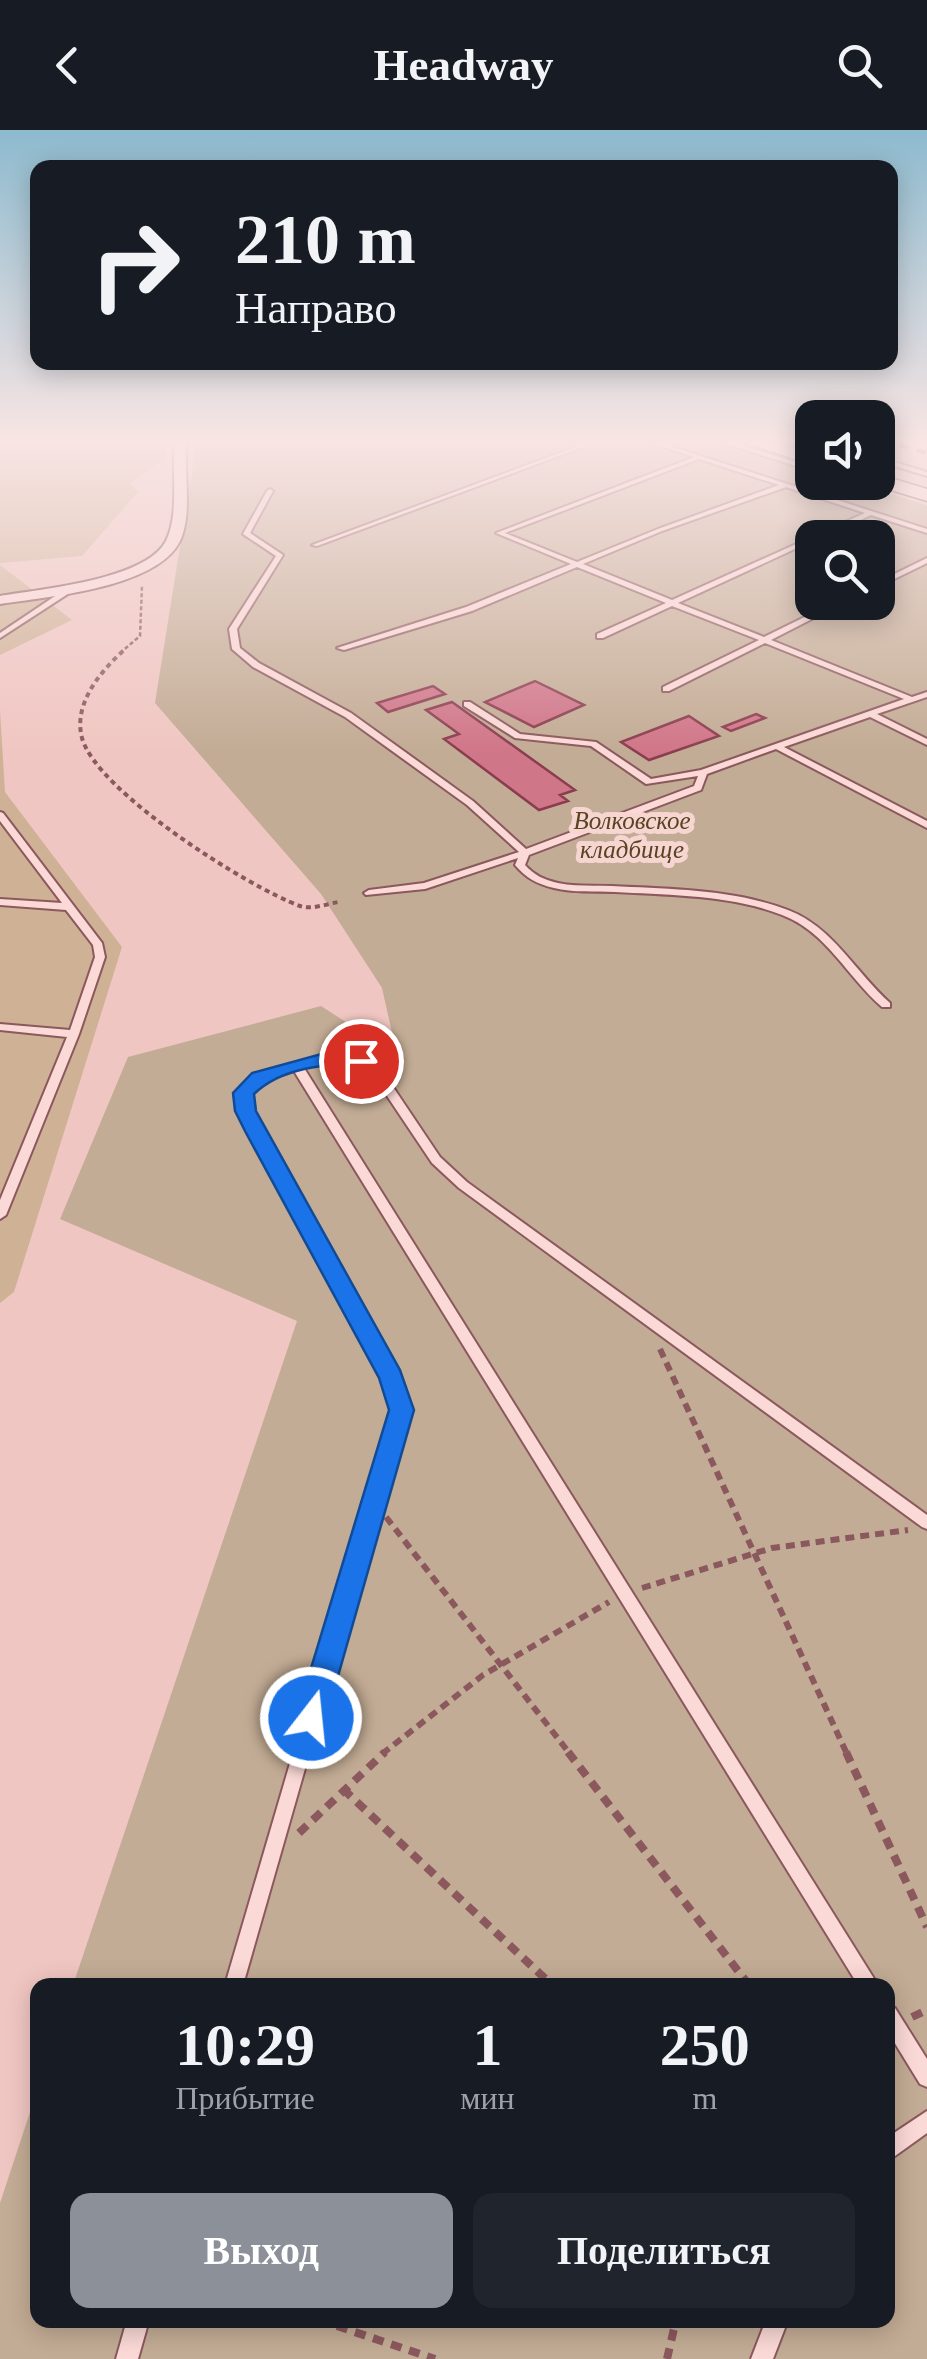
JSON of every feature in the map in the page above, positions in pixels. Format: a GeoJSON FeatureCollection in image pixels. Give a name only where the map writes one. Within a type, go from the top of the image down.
{"type":"FeatureCollection","features":[{"type":"Feature","properties":{"kind":"street"},"geometry":{"type":"LineString","coordinates":[[0,600],[77,586],[140,568],[160,557],[171,544]]}},
{"type":"Feature","properties":{"kind":"lane"},"geometry":{"type":"LineString","coordinates":[[262,544],[280,555],[233,629],[236,649],[256,666],[348,715],[470,803],[525,853]]}},
{"type":"Feature","properties":{"kind":"lane"},"geometry":{"type":"LineString","coordinates":[[527,544],[913,700]]}},
{"type":"Feature","properties":{"kind":"lane"},"geometry":{"type":"LineString","coordinates":[[340,648],[469,609],[628,544]]}},
{"type":"Feature","properties":{"kind":"lane"},"geometry":{"type":"LineString","coordinates":[[600,636],[795,547]]}},
{"type":"Feature","properties":{"kind":"lane"},"geometry":{"type":"LineString","coordinates":[[895,576],[927,560]]}},
{"type":"Feature","properties":{"kind":"lane"},"geometry":{"type":"LineString","coordinates":[[0,636],[77,586]]}},
{"type":"Feature","properties":{"kind":"lane"},"geometry":{"type":"LineString","coordinates":[[666,689],[806,620]]}},
{"type":"Feature","properties":{"kind":"lane"},"geometry":{"type":"LineString","coordinates":[[467,704],[518,736],[593,744],[649,782],[703,772],[927,694]]}},
{"type":"Feature","properties":{"kind":"lane"},"geometry":{"type":"LineString","coordinates":[[869,713],[927,742]]}},
{"type":"Feature","properties":{"kind":"lane"},"geometry":{"type":"LineString","coordinates":[[778,747],[927,824]]}},
{"type":"Feature","properties":{"kind":"lane"},"geometry":{"type":"LineString","coordinates":[[369,893],[425,886],[525,853],[698,788],[703,772]]}},
{"type":"Feature","properties":{"kind":"lane"},"geometry":{"type":"LineString","coordinates":[[0,815],[98,945],[100,957],[74,1034],[5,1184],[0,1215]]}},
{"type":"Feature","properties":{"kind":"lane"},"geometry":{"type":"LineString","coordinates":[[525,853],[520,865],[531,877],[557,886],[744,902],[802,920],[832,942],[863,987],[886,1004]]}},
{"type":"Feature","properties":{"kind":"lane"},"geometry":{"type":"LineString","coordinates":[[0,902],[70,907]]}},
{"type":"Feature","properties":{"kind":"lane"},"geometry":{"type":"LineString","coordinates":[[0,1027],[74,1034]]}},
{"type":"Feature","properties":{"kind":"lane"},"geometry":{"type":"LineString","coordinates":[[236,1978],[401,1410],[391,1377],[245,1111],[243,1093],[260,1078],[336,1056],[361,1061],[381,1078],[436,1160],[450,1173],[927,1523]]}},
{"type":"Feature","properties":{"kind":"lane"},"geometry":{"type":"LineString","coordinates":[[297,1066],[865,1978]]}},
{"type":"Feature","properties":{"kind":"lane"},"geometry":{"type":"LineString","coordinates":[[895,2026],[927,2078]]}},
{"type":"Feature","properties":{"kind":"lane"},"geometry":{"type":"LineString","coordinates":[[895,2144],[927,2120]]}},
{"type":"Feature","properties":{"kind":"lane"},"geometry":{"type":"LineString","coordinates":[[126,2359],[136,2328]]}},
{"type":"Feature","properties":{"kind":"lane"},"geometry":{"type":"LineString","coordinates":[[762,2359],[774,2328]]}},
{"type":"Feature","properties":{"kind":"path"},"geometry":{"type":"LineString","coordinates":[[140,568],[140,636],[108,662],[93,686],[83,710],[82,739],[117,789],[148,819],[304,908],[338,902]]}},
{"type":"Feature","properties":{"kind":"path"},"geometry":{"type":"LineString","coordinates":[[644,1316],[927,1928]]}},
{"type":"Feature","properties":{"kind":"path"},"geometry":{"type":"LineString","coordinates":[[374,1500],[745,1978]]}},
{"type":"Feature","properties":{"kind":"path"},"geometry":{"type":"LineString","coordinates":[[269,1864],[342,1789],[430,1711],[498,1662],[556,1627],[626,1594],[754,1550],[866,1532],[912,1530]]}},
{"type":"Feature","properties":{"kind":"path"},"geometry":{"type":"LineString","coordinates":[[342,1789],[544,1978]]}},
{"type":"Feature","properties":{"kind":"path"},"geometry":{"type":"LineString","coordinates":[[343,2328],[435,2359]]}},
{"type":"Feature","properties":{"kind":"path"},"geometry":{"type":"LineString","coordinates":[[667,2359],[674,2328]]}},
{"type":"Feature","properties":{"kind":"shaded area"},"geometry":{"type":"Polygon","coordinates":[[[0,544],[92,544],[82,556],[0,563],[0,544]]]}},
{"type":"Feature","properties":{"kind":"shaded area"},"geometry":{"type":"Polygon","coordinates":[[[0,565],[72,620],[0,655],[0,565]]]}},
{"type":"Feature","properties":{"kind":"shaded area"},"geometry":{"type":"Polygon","coordinates":[[[0,710],[5,792],[122,947],[14,1292],[0,1303],[0,710]]]}},
{"type":"Feature","properties":{"kind":"green space","name":"Волковское кладбище"},"geometry":{"type":"Polygon","coordinates":[[[180,544],[795,544],[795,620],[895,620],[895,544],[927,544],[927,2359],[0,2359],[0,2203],[30,2112],[30,2328],[895,2328],[895,1978],[75,1978],[297,1321],[60,1219],[128,1057],[321,1006],[397,1055],[382,988],[321,894],[155,703],[180,544]]]}},
{"type":"Feature","properties":{"kind":"building"},"geometry":{"type":"Polygon","coordinates":[[[535,681],[584,705],[534,727],[485,702],[535,681]]]}},
{"type":"Feature","properties":{"kind":"building"},"geometry":{"type":"Polygon","coordinates":[[[433,686],[445,694],[388,712],[377,703],[433,686]]]}},
{"type":"Feature","properties":{"kind":"building"},"geometry":{"type":"Polygon","coordinates":[[[452,702],[575,790],[560,795],[568,801],[539,810],[444,739],[459,734],[426,710],[452,702]]]}},
{"type":"Feature","properties":{"kind":"building"},"geometry":{"type":"Polygon","coordinates":[[[756,714],[765,718],[731,731],[723,727],[756,714]]]}},
{"type":"Feature","properties":{"kind":"building"},"geometry":{"type":"Polygon","coordinates":[[[689,716],[719,736],[649,760],[621,742],[689,716]]]}},
{"type":"Feature","properties":{"kind":"route"},"geometry":{"type":"LineString","coordinates":[[311,1718],[401,1410],[391,1377],[245,1111],[243,1093],[260,1078],[297,1066],[336,1056],[361,1061]]}}]}
